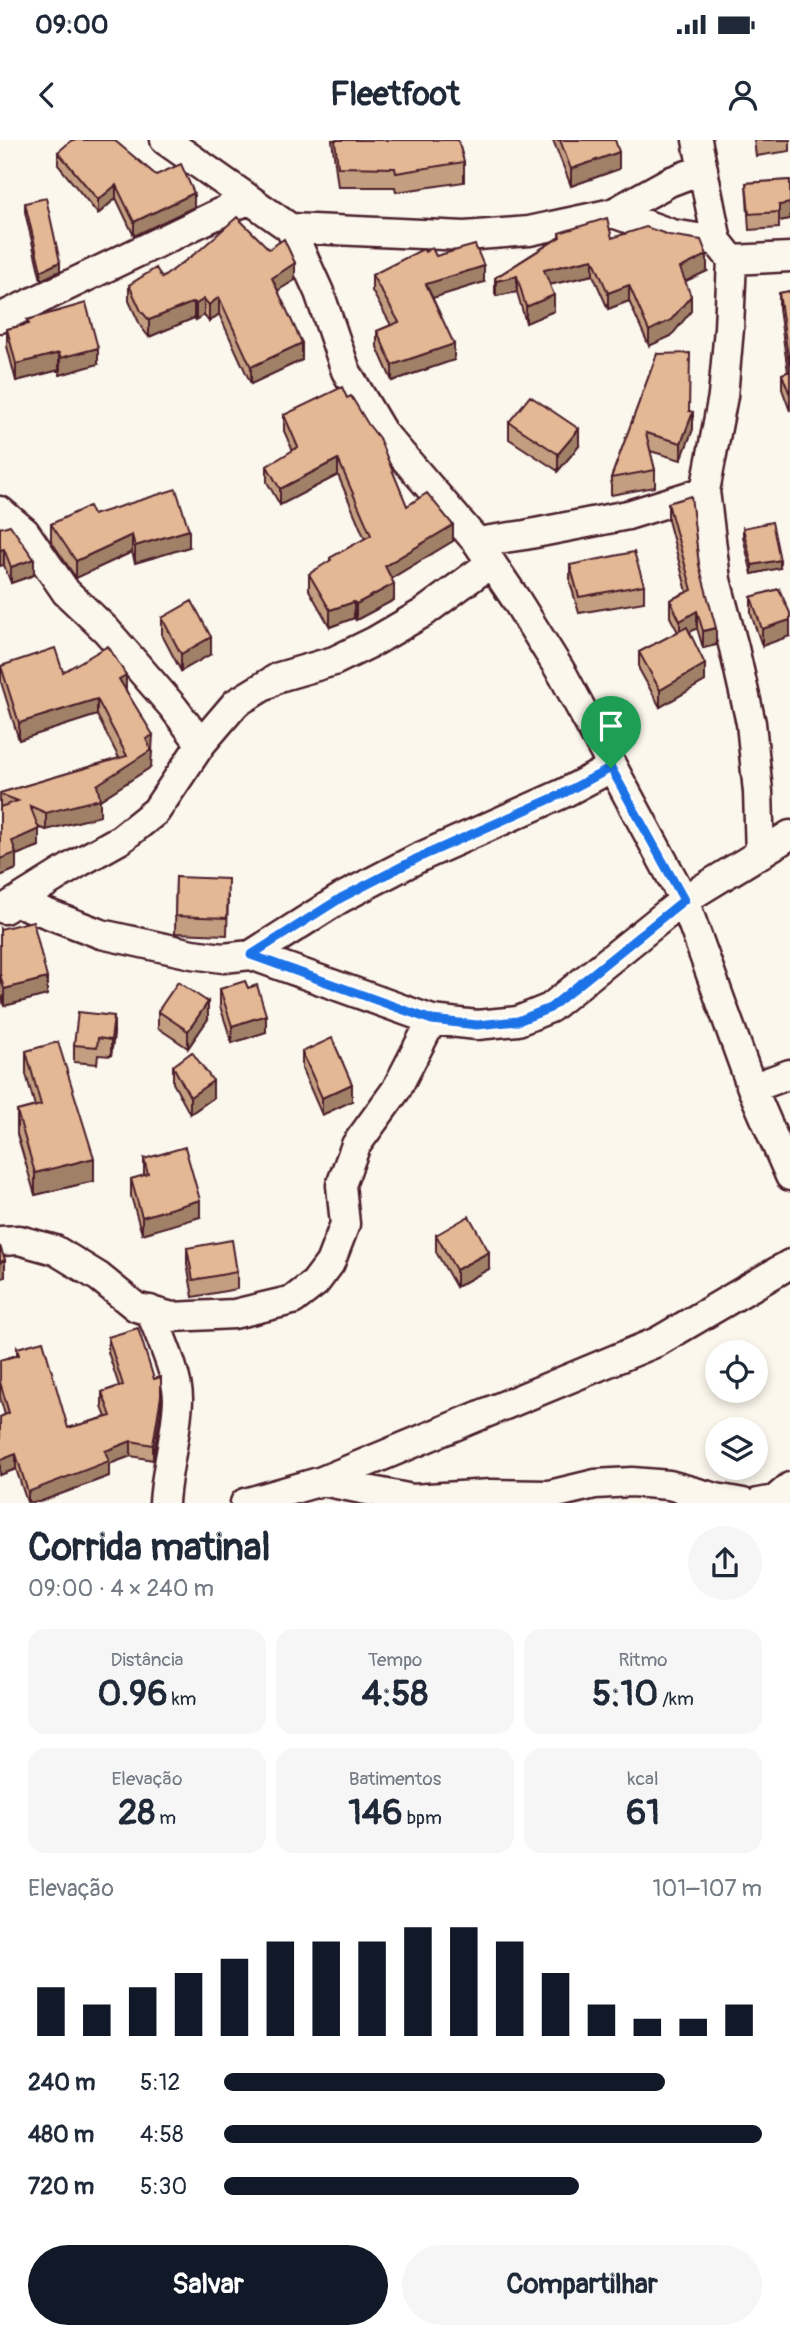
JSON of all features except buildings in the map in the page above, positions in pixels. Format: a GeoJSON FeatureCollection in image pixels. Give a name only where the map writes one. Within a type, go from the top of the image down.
{"type":"FeatureCollection","features":[{"type":"Feature","properties":{"kind":"street"},"geometry":{"type":"LineString","coordinates":[[165,140],[290,228],[318,292],[346,371],[382,432],[484,552],[563,675],[684,900],[752,1088],[790,1176]]}},
{"type":"Feature","properties":{"kind":"street"},"geometry":{"type":"LineString","coordinates":[[697,140],[725,250],[729,328],[723,396],[705,491],[716,580],[751,723],[758,792],[760,855]]}},
{"type":"Feature","properties":{"kind":"street"},"geometry":{"type":"LineString","coordinates":[[290,228],[465,236],[529,231],[612,213],[669,183],[703,169]]}},
{"type":"Feature","properties":{"kind":"street"},"geometry":{"type":"LineString","coordinates":[[0,318],[249,199]]}},
{"type":"Feature","properties":{"kind":"street"},"geometry":{"type":"LineString","coordinates":[[612,213],[725,250],[790,257]]}},
{"type":"Feature","properties":{"kind":"street"},"geometry":{"type":"LineString","coordinates":[[9,906],[121,839],[156,811],[201,744],[236,703],[279,677],[334,661],[376,642],[423,613],[484,552],[525,535],[628,515],[705,491]]}},
{"type":"Feature","properties":{"kind":"street"},"geometry":{"type":"LineString","coordinates":[[0,511],[25,532],[66,592],[106,630],[173,707],[201,744]]}},
{"type":"Feature","properties":{"kind":"street"},"geometry":{"type":"LineString","coordinates":[[251,955],[341,898],[418,858],[552,799],[611,768]]}},
{"type":"Feature","properties":{"kind":"street"},"geometry":{"type":"LineString","coordinates":[[9,906],[101,934],[192,954],[223,958],[251,955],[432,1020],[477,1025],[518,1021],[550,1008],[684,900],[790,835]]}},
{"type":"Feature","properties":{"kind":"street"},"geometry":{"type":"LineString","coordinates":[[0,1241],[19,1240],[55,1250],[99,1278],[136,1307],[172,1317],[234,1314],[293,1300],[315,1283],[330,1263],[345,1224],[341,1185],[356,1145],[396,1090],[432,1020]]}},
{"type":"Feature","properties":{"kind":"street"},"geometry":{"type":"LineString","coordinates":[[752,1088],[790,1074]]}},
{"type":"Feature","properties":{"kind":"street"},"geometry":{"type":"LineString","coordinates":[[245,1503],[322,1481],[657,1342],[790,1264]]}},
{"type":"Feature","properties":{"kind":"street"},"geometry":{"type":"LineString","coordinates":[[150,1310],[168,1356],[178,1396],[164,1503]]}},
{"type":"Feature","properties":{"kind":"street"},"geometry":{"type":"LineString","coordinates":[[322,1481],[412,1499],[491,1494],[548,1499],[595,1484],[632,1482],[669,1485],[743,1503]]}},
{"type":"Feature","properties":{"kind":"street"},"geometry":{"type":"LineString","coordinates":[[758,1503],[775,1500],[790,1487]]}},
{"type":"Feature","properties":{"kind":"route"},"geometry":{"type":"LineString","coordinates":[[611,768],[684,900],[550,1008],[518,1021],[477,1025],[432,1020],[251,955],[341,898],[418,858],[564,793],[611,768]]}}]}
